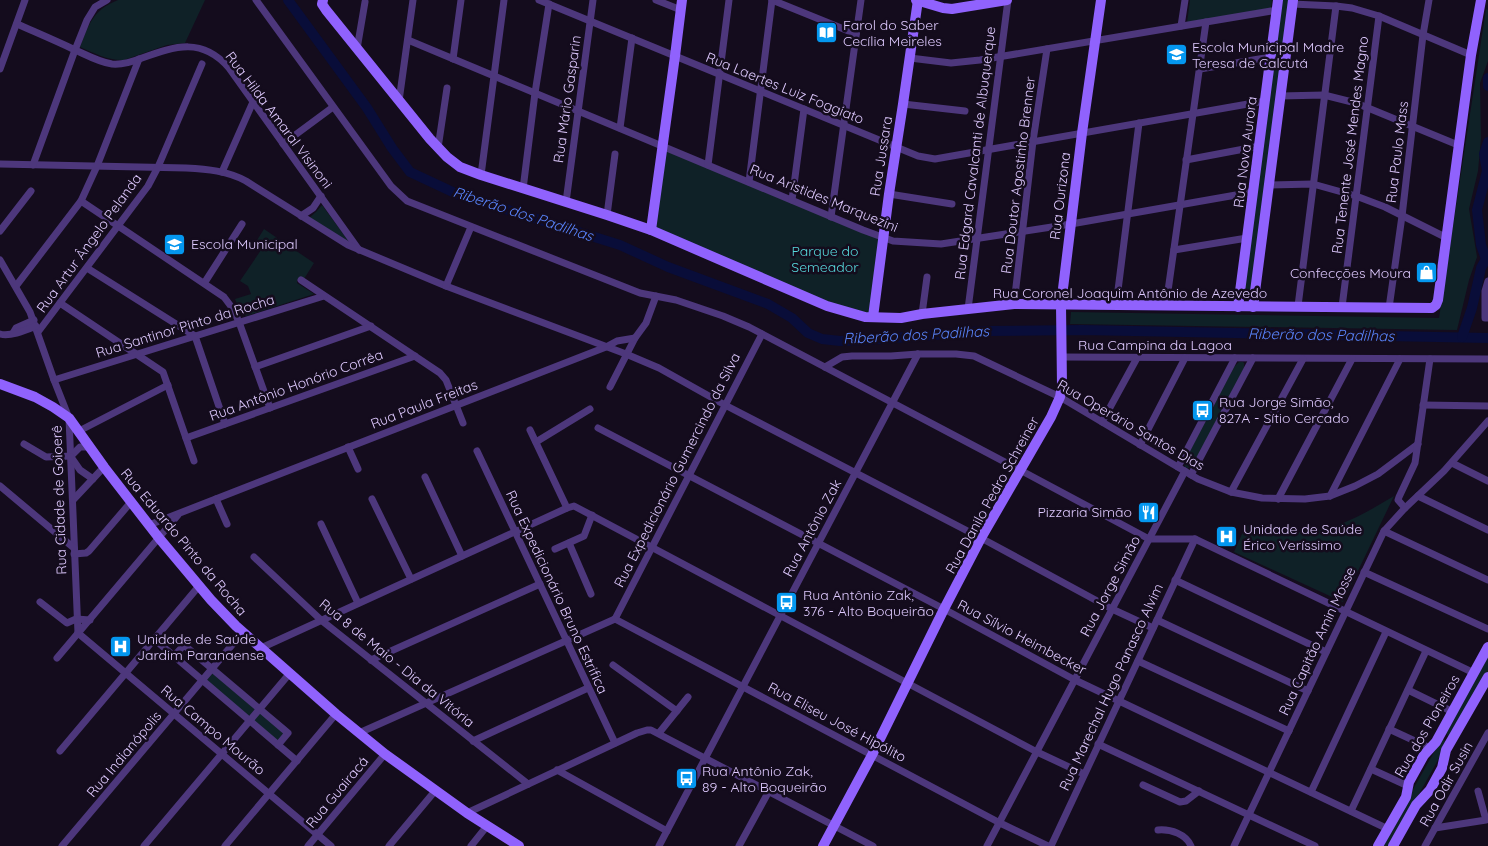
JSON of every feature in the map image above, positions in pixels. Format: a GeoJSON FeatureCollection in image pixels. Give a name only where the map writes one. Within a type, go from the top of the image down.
{"type":"FeatureCollection","features":[{"type":"Feature","properties":{"kind":"main road"},"geometry":{"type":"LineString","coordinates":[[917,0],[952,9],[1007,0]]}},
{"type":"Feature","properties":{"kind":"main road","name":"Rua Jussara"},"geometry":{"type":"LineString","coordinates":[[873,317],[917,0]]}},
{"type":"Feature","properties":{"kind":"main road","name":"Rua Ourizona"},"geometry":{"type":"LineString","coordinates":[[1060,397],[1063,377],[1061,319],[1082,133],[1101,0]]}},
{"type":"Feature","properties":{"kind":"main road"},"geometry":{"type":"LineString","coordinates":[[1446,237],[1470,55],[1482,0],[1488,2]]}},
{"type":"Feature","properties":{"kind":"main road","name":"Rua Coronel Joaquim Antônio de Azevedo"},"geometry":{"type":"LineString","coordinates":[[322,2],[356,49],[438,148],[460,167],[650,230],[827,306],[865,317],[900,318],[1014,304],[1064,301],[1116,306],[1432,308],[1438,300],[1446,237]]}},
{"type":"Feature","properties":{"kind":"main road","name":"Rua Nova Aurora"},"geometry":{"type":"LineString","coordinates":[[1253,307],[1292,2]]}},
{"type":"Feature","properties":{"kind":"main road"},"geometry":{"type":"LineString","coordinates":[[650,230],[681,5]]}},
{"type":"Feature","properties":{"kind":"main road","name":"Rua Nova Aurora"},"geometry":{"type":"LineString","coordinates":[[1238,307],[1278,5]]}},
{"type":"Feature","properties":{"kind":"main road"},"geometry":{"type":"LineString","coordinates":[[1274,32],[1284,34],[1289,30]]}},
{"type":"Feature","properties":{"kind":"main road"},"geometry":{"type":"LineString","coordinates":[[1273,45],[1276,42],[1283,41],[1287,45]]}},
{"type":"Feature","properties":{"kind":"main road","name":"Rua Eduardo Pinto da Rocha"},"geometry":{"type":"LineString","coordinates":[[0,384],[35,397],[69,418],[159,538],[219,609],[243,632],[336,714],[385,754],[467,813],[519,846]]}},
{"type":"Feature","properties":{"kind":"main road","name":"Rua Danilo Pedro Schreiner"},"geometry":{"type":"LineString","coordinates":[[823,846],[872,755],[981,538],[1055,410],[1060,397]]}},
{"type":"Feature","properties":{"kind":"main road","name":"Rua dos Pioneiros"},"geometry":{"type":"LineString","coordinates":[[1378,846],[1406,797],[1408,786],[1424,755],[1436,742],[1488,647]]}},
{"type":"Feature","properties":{"kind":"main road","name":"Rua dos Pioneiros"},"geometry":{"type":"LineString","coordinates":[[1393,846],[1416,805],[1427,795],[1434,784],[1444,765],[1446,750],[1487,681]]}},
{"type":"Feature","properties":{"kind":"main road"},"geometry":{"type":"LineString","coordinates":[[1442,731],[1445,737],[1454,737]]}},
{"type":"Feature","properties":{"kind":"street"},"geometry":{"type":"LineString","coordinates":[[0,69],[26,0]]}},
{"type":"Feature","properties":{"kind":"street"},"geometry":{"type":"LineString","coordinates":[[32,165],[90,13],[99,4],[107,0]]}},
{"type":"Feature","properties":{"kind":"street"},"geometry":{"type":"LineString","coordinates":[[256,0],[391,186],[400,196],[414,204],[640,293],[676,300],[723,316],[825,367],[1149,540],[1195,539],[1474,673]]}},
{"type":"Feature","properties":{"kind":"street"},"geometry":{"type":"LineString","coordinates":[[399,101],[413,0]]}},
{"type":"Feature","properties":{"kind":"street"},"geometry":{"type":"LineString","coordinates":[[453,59],[461,0]]}},
{"type":"Feature","properties":{"kind":"street"},"geometry":{"type":"LineString","coordinates":[[481,175],[504,0]]}},
{"type":"Feature","properties":{"kind":"street","name":"Rua Laertes Luiz Foggiato"},"geometry":{"type":"LineString","coordinates":[[539,0],[896,148],[918,156],[935,159],[1265,101]]}},
{"type":"Feature","properties":{"kind":"street","name":"Rua Mário Gasparin"},"geometry":{"type":"LineString","coordinates":[[566,202],[593,0]]}},
{"type":"Feature","properties":{"kind":"street"},"geometry":{"type":"LineString","coordinates":[[656,0],[681,5]]}},
{"type":"Feature","properties":{"kind":"street"},"geometry":{"type":"LineString","coordinates":[[708,165],[729,0]]}},
{"type":"Feature","properties":{"kind":"street"},"geometry":{"type":"LineString","coordinates":[[749,182],[772,0],[856,34]]}},
{"type":"Feature","properties":{"kind":"street"},"geometry":{"type":"LineString","coordinates":[[831,217],[861,0]]}},
{"type":"Feature","properties":{"kind":"street","name":"Rua Edgard Cavalcanti de Albuquerque"},"geometry":{"type":"LineString","coordinates":[[968,309],[1007,0]]}},
{"type":"Feature","properties":{"kind":"street"},"geometry":{"type":"LineString","coordinates":[[1181,26],[1185,0]]}},
{"type":"Feature","properties":{"kind":"street","name":"Rua Paulo Mass"},"geometry":{"type":"LineString","coordinates":[[1389,308],[1429,0]]}},
{"type":"Feature","properties":{"kind":"street"},"geometry":{"type":"LineString","coordinates":[[356,49],[365,2]]}},
{"type":"Feature","properties":{"kind":"street"},"geometry":{"type":"LineString","coordinates":[[1292,2],[1352,8],[1379,16],[1470,55]]}},
{"type":"Feature","properties":{"kind":"street"},"geometry":{"type":"LineString","coordinates":[[523,188],[549,4]]}},
{"type":"Feature","properties":{"kind":"street"},"geometry":{"type":"LineString","coordinates":[[910,58],[951,63],[1001,57],[1206,22],[1278,5]]}},
{"type":"Feature","properties":{"kind":"street"},"geometry":{"type":"LineString","coordinates":[[1298,306],[1336,6]]}},
{"type":"Feature","properties":{"kind":"street","name":"Rua Tenente José Mendes Magno"},"geometry":{"type":"LineString","coordinates":[[1342,307],[1379,16]]}},
{"type":"Feature","properties":{"kind":"street"},"geometry":{"type":"LineString","coordinates":[[1166,306],[1206,22]]}},
{"type":"Feature","properties":{"kind":"street","name":"Rua Hilda Amaral Visinoni"},"geometry":{"type":"LineString","coordinates":[[16,24],[96,60],[112,64],[125,64],[163,50],[179,47],[192,46],[213,53],[224,63],[253,102],[359,250]]}},
{"type":"Feature","properties":{"kind":"street"},"geometry":{"type":"LineString","coordinates":[[620,128],[632,38]]}},
{"type":"Feature","properties":{"kind":"street","name":"Rua Aristides Marquezini"},"geometry":{"type":"LineString","coordinates":[[408,40],[831,217],[893,241],[941,244],[1071,224],[1254,192]]}},
{"type":"Feature","properties":{"kind":"street","name":"Rua Doutor Agostinho Brenner"},"geometry":{"type":"LineString","coordinates":[[1014,304],[1033,141],[1047,49]]}},
{"type":"Feature","properties":{"kind":"street"},"geometry":{"type":"LineString","coordinates":[[1200,69],[1271,57]]}},
{"type":"Feature","properties":{"kind":"street"},"geometry":{"type":"LineString","coordinates":[[16,286],[81,201],[97,166],[139,59]]}},
{"type":"Feature","properties":{"kind":"street","name":"Rua Artur Ângelo Pelanda"},"geometry":{"type":"LineString","coordinates":[[36,326],[60,303],[148,186],[158,168],[202,64]]}},
{"type":"Feature","properties":{"kind":"street"},"geometry":{"type":"LineString","coordinates":[[438,148],[447,88]]}},
{"type":"Feature","properties":{"kind":"street"},"geometry":{"type":"LineString","coordinates":[[1280,96],[1324,95],[1340,98],[1367,107],[1458,145]]}},
{"type":"Feature","properties":{"kind":"street"},"geometry":{"type":"LineString","coordinates":[[222,172],[253,102]]}},
{"type":"Feature","properties":{"kind":"street"},"geometry":{"type":"LineString","coordinates":[[903,104],[964,111]]}},
{"type":"Feature","properties":{"kind":"street"},"geometry":{"type":"LineString","coordinates":[[283,144],[334,107]]}},
{"type":"Feature","properties":{"kind":"street"},"geometry":{"type":"LineString","coordinates":[[792,200],[804,109]]}},
{"type":"Feature","properties":{"kind":"street"},"geometry":{"type":"LineString","coordinates":[[1116,306],[1139,123]]}},
{"type":"Feature","properties":{"kind":"street"},"geometry":{"type":"LineString","coordinates":[[1186,160],[1260,146]]}},
{"type":"Feature","properties":{"kind":"street"},"geometry":{"type":"LineString","coordinates":[[607,215],[615,154]]}},
{"type":"Feature","properties":{"kind":"street"},"geometry":{"type":"LineString","coordinates":[[0,164],[200,169],[222,172],[241,178],[348,246],[659,368],[725,405],[981,538],[1112,609],[1153,628]]}},
{"type":"Feature","properties":{"kind":"street"},"geometry":{"type":"LineString","coordinates":[[1269,185],[1313,184],[1356,196],[1385,207],[1446,237]]}},
{"type":"Feature","properties":{"kind":"street"},"geometry":{"type":"LineString","coordinates":[[0,231],[31,191]]}},
{"type":"Feature","properties":{"kind":"street"},"geometry":{"type":"LineString","coordinates":[[889,194],[952,204]]}},
{"type":"Feature","properties":{"kind":"street"},"geometry":{"type":"LineString","coordinates":[[301,216],[313,208],[321,196]]}},
{"type":"Feature","properties":{"kind":"street"},"geometry":{"type":"LineString","coordinates":[[81,201],[224,297],[233,309],[239,322],[270,408]]}},
{"type":"Feature","properties":{"kind":"street"},"geometry":{"type":"LineString","coordinates":[[204,282],[242,224]]}},
{"type":"Feature","properties":{"kind":"street"},"geometry":{"type":"LineString","coordinates":[[446,286],[471,226]]}},
{"type":"Feature","properties":{"kind":"street"},"geometry":{"type":"LineString","coordinates":[[1174,250],[1248,238]]}},
{"type":"Feature","properties":{"kind":"street","name":"Rua Cidade de Goioerê"},"geometry":{"type":"LineString","coordinates":[[0,260],[16,286],[36,326],[69,418],[78,633]]}},
{"type":"Feature","properties":{"kind":"street"},"geometry":{"type":"LineString","coordinates":[[86,268],[195,336],[225,424]]}},
{"type":"Feature","properties":{"kind":"street"},"geometry":{"type":"LineString","coordinates":[[922,314],[926,277]]}},
{"type":"Feature","properties":{"kind":"street"},"geometry":{"type":"LineString","coordinates":[[300,280],[443,376],[463,423]]}},
{"type":"Feature","properties":{"kind":"street"},"geometry":{"type":"LineString","coordinates":[[1486,318],[1485,290],[1488,281]]}},
{"type":"Feature","properties":{"kind":"street","name":"Rua Santinor Pinto da Rocha"},"geometry":{"type":"LineString","coordinates":[[54,380],[324,296]]}},
{"type":"Feature","properties":{"kind":"street"},"geometry":{"type":"LineString","coordinates":[[610,387],[635,338],[646,323],[656,296]]}},
{"type":"Feature","properties":{"kind":"street"},"geometry":{"type":"LineString","coordinates":[[60,303],[161,369],[165,375],[194,461]]}},
{"type":"Feature","properties":{"kind":"street"},"geometry":{"type":"LineString","coordinates":[[0,334],[13,333],[16,328],[36,326]]}},
{"type":"Feature","properties":{"kind":"street"},"geometry":{"type":"LineString","coordinates":[[255,367],[371,326]]}},
{"type":"Feature","properties":{"kind":"street","name":"Rua Expedicionário Gumercindo da Silva"},"geometry":{"type":"LineString","coordinates":[[615,619],[762,334]]}},
{"type":"Feature","properties":{"kind":"street","name":"Rua Paula Freitas"},"geometry":{"type":"LineString","coordinates":[[149,525],[606,347],[617,341],[635,338]]}},
{"type":"Feature","properties":{"kind":"street","name":"Rua Operário Santos Dias"},"geometry":{"type":"LineString","coordinates":[[825,367],[847,356],[918,354],[974,356],[1060,397],[1206,483],[1248,496],[1306,500],[1330,496],[1378,474],[1418,444]]}},
{"type":"Feature","properties":{"kind":"street","name":"Rua Antônio Zak"},"geometry":{"type":"LineString","coordinates":[[659,846],[918,354]]}},
{"type":"Feature","properties":{"kind":"street","name":"Rua Antônio Honório Corrêa"},"geometry":{"type":"LineString","coordinates":[[186,438],[415,356]]}},
{"type":"Feature","properties":{"kind":"street","name":"Rua Campina da Lagoa"},"geometry":{"type":"LineString","coordinates":[[1062,357],[1488,359]]}},
{"type":"Feature","properties":{"kind":"street"},"geometry":{"type":"LineString","coordinates":[[1102,422],[1136,358]]}},
{"type":"Feature","properties":{"kind":"street"},"geometry":{"type":"LineString","coordinates":[[1140,445],[1185,358]]}},
{"type":"Feature","properties":{"kind":"street","name":"Rua Jorge Simão"},"geometry":{"type":"LineString","coordinates":[[987,846],[1149,540],[1184,471],[1235,358]]}},
{"type":"Feature","properties":{"kind":"street","name":"Rua Jorge Simão"},"geometry":{"type":"LineString","coordinates":[[1184,471],[1253,358]]}},
{"type":"Feature","properties":{"kind":"street"},"geometry":{"type":"LineString","coordinates":[[1231,492],[1303,359]]}},
{"type":"Feature","properties":{"kind":"street"},"geometry":{"type":"LineString","coordinates":[[1278,499],[1352,359]]}},
{"type":"Feature","properties":{"kind":"street"},"geometry":{"type":"LineString","coordinates":[[1330,496],[1400,359]]}},
{"type":"Feature","properties":{"kind":"street"},"geometry":{"type":"LineString","coordinates":[[1405,508],[1398,500],[1412,470],[1418,444],[1430,359]]}},
{"type":"Feature","properties":{"kind":"street"},"geometry":{"type":"LineString","coordinates":[[79,431],[168,385]]}},
{"type":"Feature","properties":{"kind":"street"},"geometry":{"type":"LineString","coordinates":[[1424,405],[1488,406]]}},
{"type":"Feature","properties":{"kind":"street"},"geometry":{"type":"LineString","coordinates":[[536,442],[590,409]]}},
{"type":"Feature","properties":{"kind":"street","name":"Rua Capitão Amin Mosse"},"geometry":{"type":"LineString","coordinates":[[1234,846],[1384,531],[1405,508],[1452,464],[1488,420]]}},
{"type":"Feature","properties":{"kind":"street","name":"Rua Sílvio Heimbecker"},"geometry":{"type":"LineString","coordinates":[[598,428],[944,609],[1075,680],[1388,829]]}},
{"type":"Feature","properties":{"kind":"street"},"geometry":{"type":"LineString","coordinates":[[1481,429],[1488,432]]}},
{"type":"Feature","properties":{"kind":"street"},"geometry":{"type":"LineString","coordinates":[[530,430],[568,508]]}},
{"type":"Feature","properties":{"kind":"street"},"geometry":{"type":"LineString","coordinates":[[24,444],[46,457],[71,456],[80,447],[90,447]]}},
{"type":"Feature","properties":{"kind":"street"},"geometry":{"type":"LineString","coordinates":[[348,447],[358,469]]}},
{"type":"Feature","properties":{"kind":"street","name":"Rua Expedicionário Bruno Estrifica"},"geometry":{"type":"LineString","coordinates":[[477,451],[615,743]]}},
{"type":"Feature","properties":{"kind":"street"},"geometry":{"type":"LineString","coordinates":[[71,456],[80,470],[93,479]]}},
{"type":"Feature","properties":{"kind":"street"},"geometry":{"type":"LineString","coordinates":[[1452,464],[1488,481]]}},
{"type":"Feature","properties":{"kind":"street"},"geometry":{"type":"LineString","coordinates":[[73,500],[104,467]]}},
{"type":"Feature","properties":{"kind":"street"},"geometry":{"type":"LineString","coordinates":[[425,477],[462,556]]}},
{"type":"Feature","properties":{"kind":"street"},"geometry":{"type":"LineString","coordinates":[[0,486],[74,551],[83,554],[89,551],[131,502]]}},
{"type":"Feature","properties":{"kind":"street"},"geometry":{"type":"LineString","coordinates":[[1418,496],[1488,530]]}},
{"type":"Feature","properties":{"kind":"street"},"geometry":{"type":"LineString","coordinates":[[216,499],[227,524]]}},
{"type":"Feature","properties":{"kind":"street"},"geometry":{"type":"LineString","coordinates":[[372,499],[411,579]]}},
{"type":"Feature","properties":{"kind":"street"},"geometry":{"type":"LineString","coordinates":[[261,648],[576,506],[1037,752],[1084,774]]}},
{"type":"Feature","properties":{"kind":"street","name":"Rua Paula Freitas"},"geometry":{"type":"LineString","coordinates":[[57,658],[179,514]]}},
{"type":"Feature","properties":{"kind":"street"},"geometry":{"type":"LineString","coordinates":[[555,549],[584,536],[592,515]]}},
{"type":"Feature","properties":{"kind":"street"},"geometry":{"type":"LineString","coordinates":[[321,524],[358,603]]}},
{"type":"Feature","properties":{"kind":"street"},"geometry":{"type":"LineString","coordinates":[[1384,531],[1488,580]]}},
{"type":"Feature","properties":{"kind":"street","name":"Rua Marechal Hugo Panasco Alvim"},"geometry":{"type":"LineString","coordinates":[[1050,846],[1195,539]]}},
{"type":"Feature","properties":{"kind":"street"},"geometry":{"type":"LineString","coordinates":[[568,543],[592,594]]}},
{"type":"Feature","properties":{"kind":"street","name":"Rua 8 de Maio - Dia da Vitória"},"geometry":{"type":"LineString","coordinates":[[254,556],[321,620],[528,784]]}},
{"type":"Feature","properties":{"kind":"street"},"geometry":{"type":"LineString","coordinates":[[1364,572],[1488,629]]}},
{"type":"Feature","properties":{"kind":"street"},"geometry":{"type":"LineString","coordinates":[[1175,580],[1326,652]]}},
{"type":"Feature","properties":{"kind":"street"},"geometry":{"type":"LineString","coordinates":[[371,660],[540,584]]}},
{"type":"Feature","properties":{"kind":"street"},"geometry":{"type":"LineString","coordinates":[[60,751],[199,586]]}},
{"type":"Feature","properties":{"kind":"street"},"geometry":{"type":"LineString","coordinates":[[40,602],[64,622],[70,623],[76,619],[90,620]]}},
{"type":"Feature","properties":{"kind":"street"},"geometry":{"type":"LineString","coordinates":[[359,733],[615,619]]}},
{"type":"Feature","properties":{"kind":"street","name":"Rua Eliseu José Hipólito"},"geometry":{"type":"LineString","coordinates":[[615,619],[1000,822],[1050,846]]}},
{"type":"Feature","properties":{"kind":"street"},"geometry":{"type":"LineString","coordinates":[[1157,620],[1308,691]]}},
{"type":"Feature","properties":{"kind":"street","name":"Rua Indianópolis"},"geometry":{"type":"LineString","coordinates":[[62,846],[243,632]]}},
{"type":"Feature","properties":{"kind":"street"},"geometry":{"type":"LineString","coordinates":[[1311,792],[1386,632]]}},
{"type":"Feature","properties":{"kind":"street","name":"Rua Campo Mourão"},"geometry":{"type":"LineString","coordinates":[[78,633],[331,846]]}},
{"type":"Feature","properties":{"kind":"street"},"geometry":{"type":"LineString","coordinates":[[154,640],[297,761]]}},
{"type":"Feature","properties":{"kind":"street"},"geometry":{"type":"LineString","coordinates":[[174,656],[184,645],[260,709],[288,733],[278,745]]}},
{"type":"Feature","properties":{"kind":"street"},"geometry":{"type":"LineString","coordinates":[[1351,811],[1426,651]]}},
{"type":"Feature","properties":{"kind":"street"},"geometry":{"type":"LineString","coordinates":[[1138,660],[1289,731]]}},
{"type":"Feature","properties":{"kind":"street"},"geometry":{"type":"LineString","coordinates":[[613,665],[677,710]]}},
{"type":"Feature","properties":{"kind":"street"},"geometry":{"type":"LineString","coordinates":[[144,846],[290,673]]}},
{"type":"Feature","properties":{"kind":"street"},"geometry":{"type":"LineString","coordinates":[[473,741],[588,688]]}},
{"type":"Feature","properties":{"kind":"street"},"geometry":{"type":"LineString","coordinates":[[1408,690],[1453,712]]}},
{"type":"Feature","properties":{"kind":"street"},"geometry":{"type":"LineString","coordinates":[[659,733],[688,697]]}},
{"type":"Feature","properties":{"kind":"street"},"geometry":{"type":"LineString","coordinates":[[226,846],[336,714]]}},
{"type":"Feature","properties":{"kind":"street"},"geometry":{"type":"LineString","coordinates":[[1390,729],[1430,748]]}},
{"type":"Feature","properties":{"kind":"street"},"geometry":{"type":"LineString","coordinates":[[467,813],[646,730],[659,733],[874,846]]}},
{"type":"Feature","properties":{"kind":"street","name":"Rua Odir Susin"},"geometry":{"type":"LineString","coordinates":[[1425,846],[1488,733]]}},
{"type":"Feature","properties":{"kind":"street"},"geometry":{"type":"LineString","coordinates":[[1098,744],[1315,846]]}},
{"type":"Feature","properties":{"kind":"street","name":"Rua Guairacá"},"geometry":{"type":"LineString","coordinates":[[308,846],[385,754]]}},
{"type":"Feature","properties":{"kind":"street"},"geometry":{"type":"LineString","coordinates":[[1371,769],[1408,786]]}},
{"type":"Feature","properties":{"kind":"street"},"geometry":{"type":"LineString","coordinates":[[557,770],[667,831]]}},
{"type":"Feature","properties":{"kind":"street"},"geometry":{"type":"LineString","coordinates":[[1143,785],[1180,802],[1186,801],[1199,791]]}},
{"type":"Feature","properties":{"kind":"street"},"geometry":{"type":"LineString","coordinates":[[389,846],[435,791]]}},
{"type":"Feature","properties":{"kind":"street"},"geometry":{"type":"LineString","coordinates":[[739,846],[769,791]]}},
{"type":"Feature","properties":{"kind":"street"},"geometry":{"type":"LineString","coordinates":[[1435,828],[1486,820],[1478,791]]}},
{"type":"Feature","properties":{"kind":"street"},"geometry":{"type":"LineString","coordinates":[[470,846],[487,826]]}},
{"type":"Feature","properties":{"kind":"street"},"geometry":{"type":"LineString","coordinates":[[1158,830],[1167,829],[1182,835],[1191,846]]}},
{"type":"Feature","properties":{"kind":"green space"},"geometry":{"type":"Polygon","coordinates":[[[118,0],[205,0],[185,43],[167,45],[124,60],[107,58],[80,47],[89,25],[97,13],[118,0]]]}},
{"type":"Feature","properties":{"kind":"green space"},"geometry":{"type":"Polygon","coordinates":[[[1190,0],[1272,0],[1271,8],[1187,23],[1190,0]]]}},
{"type":"Feature","properties":{"kind":"green space"},"geometry":{"type":"Polygon","coordinates":[[[1282,0],[1290,0],[1250,298],[1243,299],[1282,0]]]}},
{"type":"Feature","properties":{"kind":"green space"},"geometry":{"type":"Polygon","coordinates":[[[1486,9],[1488,10],[1488,61],[1480,83],[1481,138],[1478,171],[1469,209],[1477,257],[1469,280],[1457,330],[1070,324],[1071,312],[1439,318],[1486,9]]]}},
{"type":"Feature","properties":{"kind":"green space","name":"Parque do Semeador"},"geometry":{"type":"Polygon","coordinates":[[[665,150],[881,239],[871,314],[833,306],[654,229],[665,150]]]}},
{"type":"Feature","properties":{"kind":"green space"},"geometry":{"type":"Polygon","coordinates":[[[322,205],[350,243],[309,218],[322,205]]]}},
{"type":"Feature","properties":{"kind":"green space"},"geometry":{"type":"Polygon","coordinates":[[[264,229],[314,263],[304,279],[301,277],[297,280],[297,283],[314,294],[246,316],[240,311],[235,299],[251,294],[248,286],[240,281],[261,250],[254,245],[264,229]]]}},
{"type":"Feature","properties":{"kind":"green space"},"geometry":{"type":"Polygon","coordinates":[[[1239,362],[1244,363],[1244,368],[1193,465],[1188,468],[1185,467],[1184,462],[1234,367],[1239,362]]]}},
{"type":"Feature","properties":{"kind":"green space"},"geometry":{"type":"Polygon","coordinates":[[[1394,496],[1343,602],[1234,552],[1246,525],[1290,532],[1323,529],[1360,516],[1394,496]]]}},
{"type":"Feature","properties":{"kind":"green space"},"geometry":{"type":"Polygon","coordinates":[[[1488,653],[1488,672],[1451,736],[1448,736],[1446,733],[1488,653]]]}},
{"type":"Feature","properties":{"kind":"green space"},"geometry":{"type":"Polygon","coordinates":[[[213,673],[255,709],[248,717],[206,681],[213,673]]]}},
{"type":"Feature","properties":{"kind":"green space"},"geometry":{"type":"Polygon","coordinates":[[[260,713],[284,733],[277,741],[253,721],[260,713]]]}},
{"type":"Feature","properties":{"kind":"green space"},"geometry":{"type":"Polygon","coordinates":[[[1442,738],[1448,742],[1390,846],[1381,846],[1442,738]]]}},
{"type":"Feature","properties":{"kind":"waterway","name":"Riberão dos Padilhas"},"geometry":{"type":"LineString","coordinates":[[288,0],[367,108],[392,148],[410,172],[457,194],[620,245],[668,267],[768,304],[792,318],[808,333],[822,339],[840,341],[985,331],[1082,330],[1488,338]]}},
{"type":"Feature","properties":{"kind":"waterway"},"geometry":{"type":"LineString","coordinates":[[1488,78],[1488,86]]}},
{"type":"Feature","properties":{"kind":"waterway"},"geometry":{"type":"LineString","coordinates":[[1462,337],[1472,308],[1481,268],[1486,259],[1481,245],[1477,210],[1487,171],[1484,154],[1488,142]]}},
{"type":"Feature","properties":{"kind":"place","name":"Farol do Saber Cecília Meireles"},"geometry":{"type":"Point","coordinates":[827,33]}},
{"type":"Feature","properties":{"kind":"place","name":"Escola Municipal Madre Teresa de Calcutá"},"geometry":{"type":"Point","coordinates":[1176,55]}},
{"type":"Feature","properties":{"kind":"place","name":"Escola Municipal"},"geometry":{"type":"Point","coordinates":[175,244]}},
{"type":"Feature","properties":{"kind":"place","name":"Confecções Moura"},"geometry":{"type":"Point","coordinates":[1427,273]}},
{"type":"Feature","properties":{"kind":"place","name":"Rua Jorge Simão, 827A - Sítio Cercado"},"geometry":{"type":"Point","coordinates":[1203,410]}},
{"type":"Feature","properties":{"kind":"place","name":"Pizzaria Simão"},"geometry":{"type":"Point","coordinates":[1148,512]}},
{"type":"Feature","properties":{"kind":"place","name":"Unidade de Saúde Érico Veríssimo"},"geometry":{"type":"Point","coordinates":[1227,537]}},
{"type":"Feature","properties":{"kind":"place","name":"Rua Antônio Zak, 376 - Alto Boqueirão"},"geometry":{"type":"Point","coordinates":[787,603]}},
{"type":"Feature","properties":{"kind":"place","name":"Unidade de Saúde Jardim Paranaense"},"geometry":{"type":"Point","coordinates":[121,647]}},
{"type":"Feature","properties":{"kind":"place","name":"Rua Antônio Zak, 89 - Alto Boqueirão"},"geometry":{"type":"Point","coordinates":[686,779]}}]}
